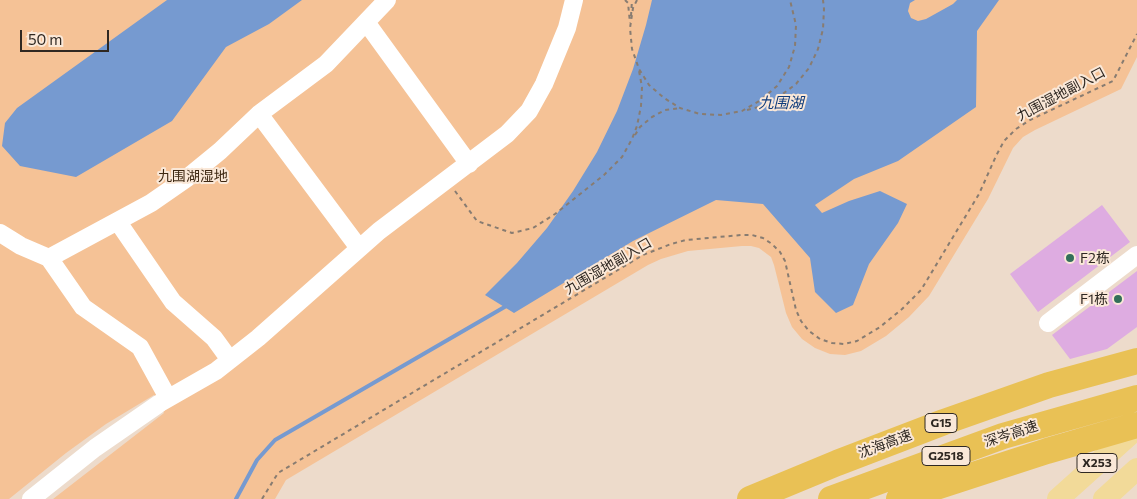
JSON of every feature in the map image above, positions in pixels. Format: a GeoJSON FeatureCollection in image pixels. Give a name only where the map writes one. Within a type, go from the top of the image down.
{"type":"FeatureCollection","features":[{"type":"Feature","properties":{"kind":"highway","name":"沈海高速"},"geometry":{"type":"LineString","coordinates":[[750,499],[836,463],[944,422],[1049,386],[1137,361]]}},
{"type":"Feature","properties":{"kind":"highway","name":"深岑高速"},"geometry":{"type":"LineString","coordinates":[[831,499],[954,453],[1063,418],[1137,398]]}},
{"type":"Feature","properties":{"kind":"highway"},"geometry":{"type":"LineString","coordinates":[[899,499],[1047,450],[1137,427]]}},
{"type":"Feature","properties":{"kind":"main road","name":"X253"},"geometry":{"type":"LineString","coordinates":[[1058,499],[1137,427]]}},
{"type":"Feature","properties":{"kind":"main road","name":"X253"},"geometry":{"type":"LineString","coordinates":[[1104,499],[1137,469]]}},
{"type":"Feature","properties":{"kind":"street"},"geometry":{"type":"LineString","coordinates":[[49,258],[151,203],[187,178],[259,114],[326,64],[387,0]]}},
{"type":"Feature","properties":{"kind":"street"},"geometry":{"type":"LineString","coordinates":[[31,499],[95,448],[168,398],[216,371],[258,338],[379,231],[507,134],[529,111],[544,84],[567,28],[574,0]]}},
{"type":"Feature","properties":{"kind":"street"},"geometry":{"type":"LineString","coordinates":[[366,22],[469,164]]}},
{"type":"Feature","properties":{"kind":"street"},"geometry":{"type":"LineString","coordinates":[[259,114],[359,248]]}},
{"type":"Feature","properties":{"kind":"street"},"geometry":{"type":"LineString","coordinates":[[118,222],[173,302],[214,338],[230,360]]}},
{"type":"Feature","properties":{"kind":"street"},"geometry":{"type":"LineString","coordinates":[[0,233],[21,246],[49,258],[83,307],[140,347],[168,398]]}},
{"type":"Feature","properties":{"kind":"street"},"geometry":{"type":"LineString","coordinates":[[1048,323],[1137,255]]}},
{"type":"Feature","properties":{"kind":"path"},"geometry":{"type":"LineString","coordinates":[[626,0],[628,3],[632,49],[639,69],[642,87],[641,106],[632,139]]}},
{"type":"Feature","properties":{"kind":"path"},"geometry":{"type":"LineString","coordinates":[[630,28],[632,0]]}},
{"type":"Feature","properties":{"kind":"path"},"geometry":{"type":"LineString","coordinates":[[630,28],[637,0]]}},
{"type":"Feature","properties":{"kind":"path"},"geometry":{"type":"LineString","coordinates":[[742,111],[761,100],[777,86],[789,67],[796,46],[796,24],[790,0]]}},
{"type":"Feature","properties":{"kind":"path"},"geometry":{"type":"LineString","coordinates":[[639,69],[650,85],[664,98],[680,108],[700,114],[721,115],[762,106],[796,84],[809,68],[818,49],[823,29],[823,0]]}},
{"type":"Feature","properties":{"kind":"path","name":"九围湿地副入口"},"geometry":{"type":"LineString","coordinates":[[262,499],[278,473],[643,255],[686,240],[741,235],[763,238],[776,248],[785,261],[796,310],[801,321],[810,331],[820,339],[832,343],[844,344],[857,341],[902,310],[920,290],[979,194],[1004,141],[1016,129],[1030,120],[1113,81],[1137,34]]}},
{"type":"Feature","properties":{"kind":"path"},"geometry":{"type":"LineString","coordinates":[[447,180],[477,221],[512,234],[533,228],[555,214],[604,175],[622,157],[640,127],[652,117],[665,110],[680,108]]}},
{"type":"Feature","properties":{"kind":"green space","name":"九围湖湿地"},"geometry":{"type":"Polygon","coordinates":[[[0,0],[1137,0],[1137,57],[1121,89],[1023,137],[1013,148],[988,199],[929,296],[909,317],[886,336],[861,351],[845,355],[830,354],[815,348],[802,339],[792,327],[786,313],[771,257],[759,248],[742,246],[688,251],[648,265],[286,480],[275,499],[53,499],[164,413],[154,395],[106,424],[66,453],[9,499],[0,499],[0,0]]]}},
{"type":"Feature","properties":{"kind":"water"},"geometry":{"type":"Polygon","coordinates":[[[167,0],[302,0],[269,24],[226,47],[172,121],[76,177],[20,166],[2,146],[5,123],[17,108],[167,0]]]}},
{"type":"Feature","properties":{"kind":"water","name":"九围湖"},"geometry":{"type":"Polygon","coordinates":[[[652,0],[915,0],[910,3],[908,11],[911,18],[918,21],[926,19],[957,0],[999,0],[977,31],[976,107],[898,161],[854,179],[815,205],[822,213],[849,201],[880,191],[907,204],[898,223],[869,264],[853,305],[836,313],[815,292],[810,258],[763,204],[716,200],[633,241],[514,313],[485,295],[517,263],[547,228],[597,152],[617,111],[633,69],[652,0]]]}},
{"type":"Feature","properties":{"kind":"building","name":"F2栋"},"geometry":{"type":"Polygon","coordinates":[[[1102,205],[1130,242],[1038,312],[1010,274],[1102,205]]]}},
{"type":"Feature","properties":{"kind":"building","name":"F1栋"},"geometry":{"type":"Polygon","coordinates":[[[1137,271],[1137,327],[1107,349],[1070,359],[1052,335],[1137,271]]]}},
{"type":"Feature","properties":{"kind":"waterway"},"geometry":{"type":"LineString","coordinates":[[236,499],[257,460],[275,440],[508,305]]}},
{"type":"Feature","properties":{"kind":"place","name":"F2栋"},"geometry":{"type":"Point","coordinates":[1070,258]}},
{"type":"Feature","properties":{"kind":"place","name":"F1栋"},"geometry":{"type":"Point","coordinates":[1118,299]}}]}
